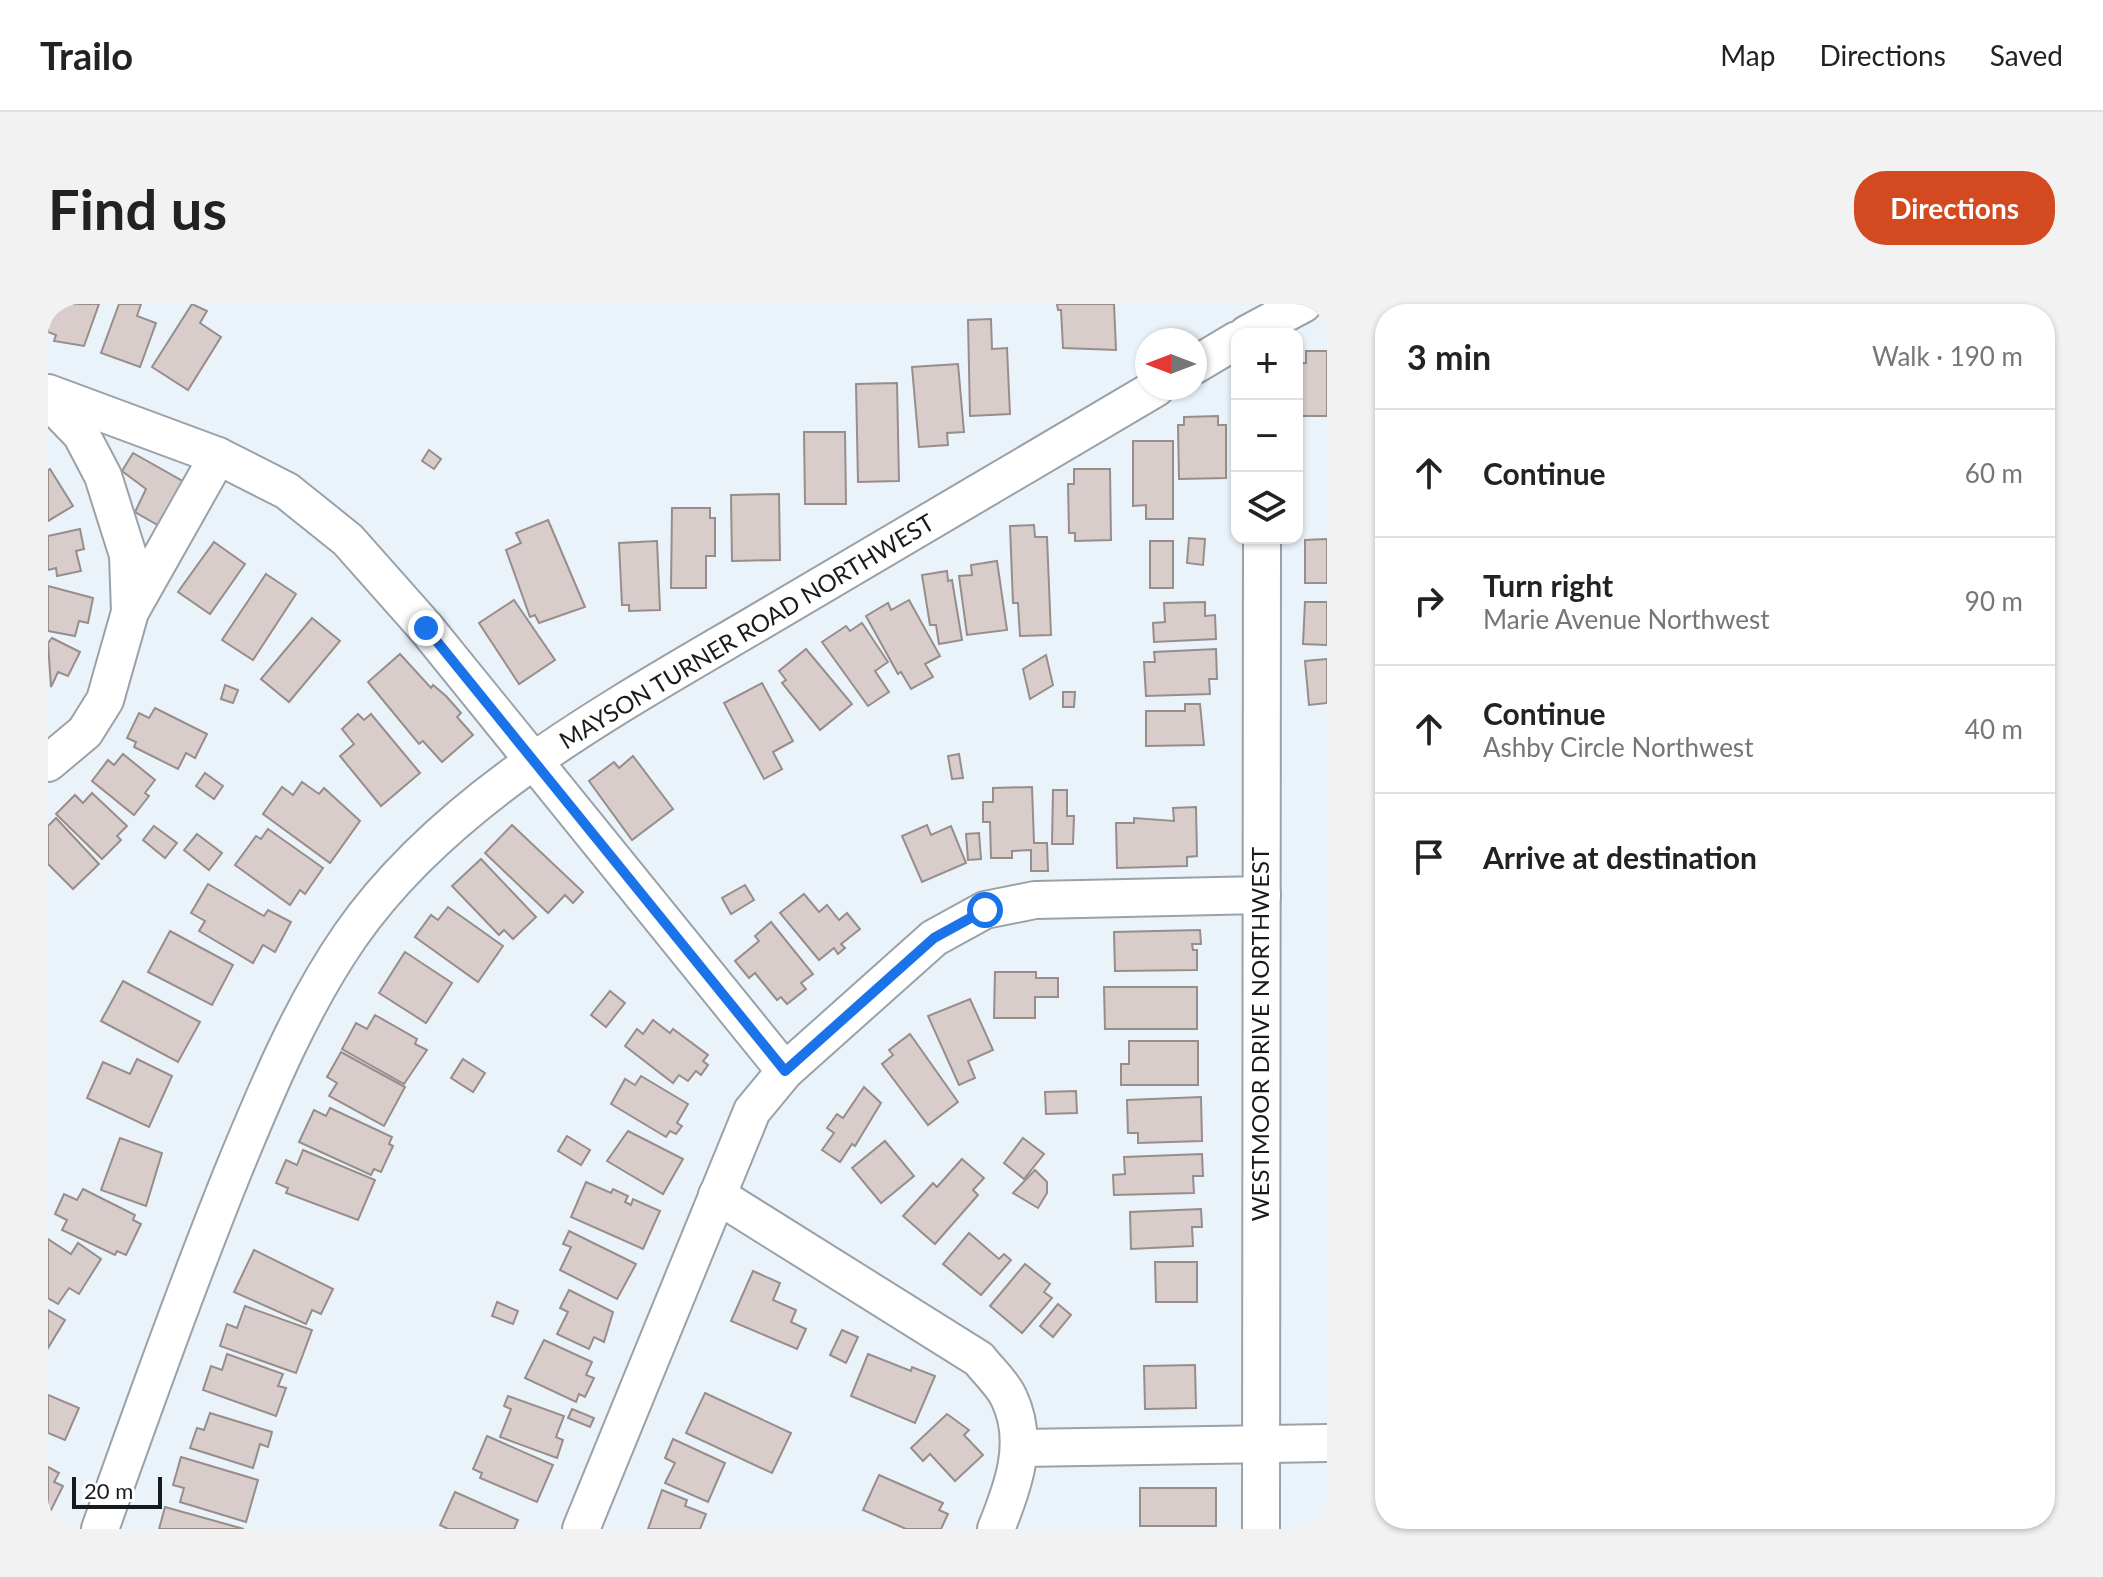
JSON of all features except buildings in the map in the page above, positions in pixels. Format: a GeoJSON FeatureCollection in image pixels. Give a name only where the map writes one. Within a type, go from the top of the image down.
{"type":"FeatureCollection","features":[{"type":"Feature","properties":{"kind":"street"},"geometry":{"type":"LineString","coordinates":[[1260,328],[1303,304]]}},
{"type":"Feature","properties":{"kind":"street"},"geometry":{"type":"LineString","coordinates":[[1207,358],[1231,344]]}},
{"type":"Feature","properties":{"kind":"street"},"geometry":{"type":"LineString","coordinates":[[48,393],[218,456],[287,491],[348,540],[426,628],[785,1071]]}},
{"type":"Feature","properties":{"kind":"street"},"geometry":{"type":"LineString","coordinates":[[48,400],[81,434],[103,476],[128,555],[130,612]]}},
{"type":"Feature","properties":{"kind":"street","name":"MAYSON TURNER ROAD NORTHWEST"},"geometry":{"type":"LineString","coordinates":[[100,1529],[199,1256],[261,1103],[311,999],[351,935],[399,875],[449,828],[534,761],[666,677],[1136,400]]}},
{"type":"Feature","properties":{"kind":"street"},"geometry":{"type":"LineString","coordinates":[[48,763],[85,732],[105,700],[130,612],[218,456]]}},
{"type":"Feature","properties":{"kind":"street","name":"WESTMOOR DRIVE NORTHWEST"},"geometry":{"type":"LineString","coordinates":[[1261,1529],[1262,544]]}},
{"type":"Feature","properties":{"kind":"street"},"geometry":{"type":"LineString","coordinates":[[581,1529],[752,1111],[785,1071],[934,938],[985,910],[1035,900],[1262,895]]}},
{"type":"Feature","properties":{"kind":"street"},"geometry":{"type":"LineString","coordinates":[[717,1195],[979,1359],[1009,1398],[1020,1448],[1013,1487],[996,1529]]}},
{"type":"Feature","properties":{"kind":"street"},"geometry":{"type":"LineString","coordinates":[[1020,1448],[1327,1443]]}},
{"type":"Feature","properties":{"kind":"route"},"geometry":{"type":"LineString","coordinates":[[426,628],[785,1071],[934,938],[985,910]]}}]}
